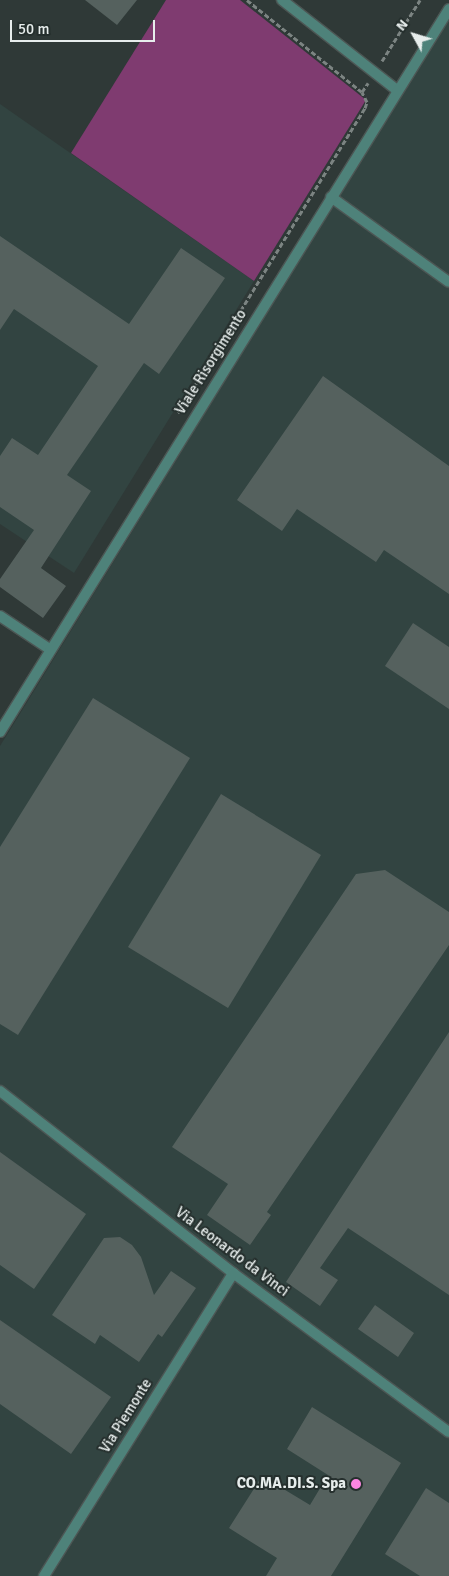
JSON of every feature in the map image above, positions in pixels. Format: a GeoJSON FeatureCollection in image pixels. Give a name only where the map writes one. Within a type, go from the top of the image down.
{"type":"FeatureCollection","features":[{"type":"Feature","properties":{"kind":"street"},"geometry":{"type":"LineString","coordinates":[[282,0],[398,91]]}},
{"type":"Feature","properties":{"kind":"street","name":"Viale Risorgimento"},"geometry":{"type":"LineString","coordinates":[[0,732],[449,9]]}},
{"type":"Feature","properties":{"kind":"street"},"geometry":{"type":"LineString","coordinates":[[331,197],[449,282]]}},
{"type":"Feature","properties":{"kind":"street"},"geometry":{"type":"LineString","coordinates":[[0,616],[51,650]]}},
{"type":"Feature","properties":{"kind":"street","name":"Via Leonardo da Vinci"},"geometry":{"type":"LineString","coordinates":[[0,1092],[233,1273],[449,1432]]}},
{"type":"Feature","properties":{"kind":"street","name":"Via Piemonte"},"geometry":{"type":"LineString","coordinates":[[44,1576],[233,1273]]}},
{"type":"Feature","properties":{"kind":"path"},"geometry":{"type":"LineString","coordinates":[[174,420],[367,102],[362,92],[247,0]]}},
{"type":"Feature","properties":{"kind":"path"},"geometry":{"type":"LineString","coordinates":[[362,92],[420,0]]}},
{"type":"Feature","properties":{"kind":"shaded area"},"geometry":{"type":"Polygon","coordinates":[[[166,0],[240,0],[366,100],[254,281],[71,153],[166,0]]]}},
{"type":"Feature","properties":{"kind":"shaded area"},"geometry":{"type":"Polygon","coordinates":[[[449,17],[449,1576],[0,1576],[0,746],[449,17]]]}},
{"type":"Feature","properties":{"kind":"shaded area"},"geometry":{"type":"Polygon","coordinates":[[[0,104],[254,281],[74,573],[0,524],[0,104]]]}},
{"type":"Feature","properties":{"kind":"building"},"geometry":{"type":"Polygon","coordinates":[[[85,0],[137,0],[117,25],[85,0]]]}},
{"type":"Feature","properties":{"kind":"building"},"geometry":{"type":"Polygon","coordinates":[[[0,236],[129,324],[181,248],[225,278],[159,374],[144,363],[67,475],[91,491],[41,568],[66,586],[43,618],[0,587],[0,579],[34,530],[0,507],[0,456],[12,438],[38,455],[98,366],[14,309],[0,330],[0,236]]]}},
{"type":"Feature","properties":{"kind":"building"},"geometry":{"type":"Polygon","coordinates":[[[323,376],[449,466],[449,594],[384,550],[376,562],[297,509],[282,531],[237,500],[323,376]]]}},
{"type":"Feature","properties":{"kind":"building"},"geometry":{"type":"Polygon","coordinates":[[[413,623],[449,647],[449,709],[385,666],[413,623]]]}},
{"type":"Feature","properties":{"kind":"building"},"geometry":{"type":"Polygon","coordinates":[[[93,698],[190,758],[18,1035],[0,1024],[0,847],[93,698]]]}},
{"type":"Feature","properties":{"kind":"building"},"geometry":{"type":"Polygon","coordinates":[[[221,794],[321,855],[228,1008],[128,947],[221,794]]]}},
{"type":"Feature","properties":{"kind":"building"},"geometry":{"type":"Polygon","coordinates":[[[385,870],[449,912],[449,945],[267,1212],[271,1215],[250,1245],[207,1215],[228,1184],[172,1147],[356,874],[385,870]]]}},
{"type":"Feature","properties":{"kind":"building"},"geometry":{"type":"Polygon","coordinates":[[[449,1032],[449,1295],[348,1228],[320,1268],[338,1280],[320,1306],[286,1282],[449,1032]]]}},
{"type":"Feature","properties":{"kind":"building"},"geometry":{"type":"Polygon","coordinates":[[[0,1152],[86,1214],[34,1289],[0,1265],[0,1152]]]}},
{"type":"Feature","properties":{"kind":"building"},"geometry":{"type":"Polygon","coordinates":[[[120,1237],[132,1245],[141,1257],[154,1295],[171,1271],[196,1288],[162,1337],[158,1334],[139,1362],[100,1335],[95,1344],[52,1315],[104,1238],[120,1237]]]}},
{"type":"Feature","properties":{"kind":"building"},"geometry":{"type":"Polygon","coordinates":[[[375,1305],[414,1333],[398,1357],[358,1329],[375,1305]]]}},
{"type":"Feature","properties":{"kind":"building"},"geometry":{"type":"Polygon","coordinates":[[[0,1320],[111,1397],[71,1454],[0,1404],[0,1320]]]}},
{"type":"Feature","properties":{"kind":"building","name":"CO.MA.DI.S. Spa"},"geometry":{"type":"Polygon","coordinates":[[[312,1407],[401,1463],[331,1576],[266,1576],[277,1558],[229,1528],[262,1476],[310,1505],[328,1475],[287,1449],[312,1407]]]}},
{"type":"Feature","properties":{"kind":"building"},"geometry":{"type":"Polygon","coordinates":[[[426,1488],[449,1503],[449,1576],[420,1576],[385,1554],[426,1488]]]}},
{"type":"Feature","properties":{"kind":"place","name":"CO.MA.DI.S. Spa"},"geometry":{"type":"Point","coordinates":[356,1484]}}]}
